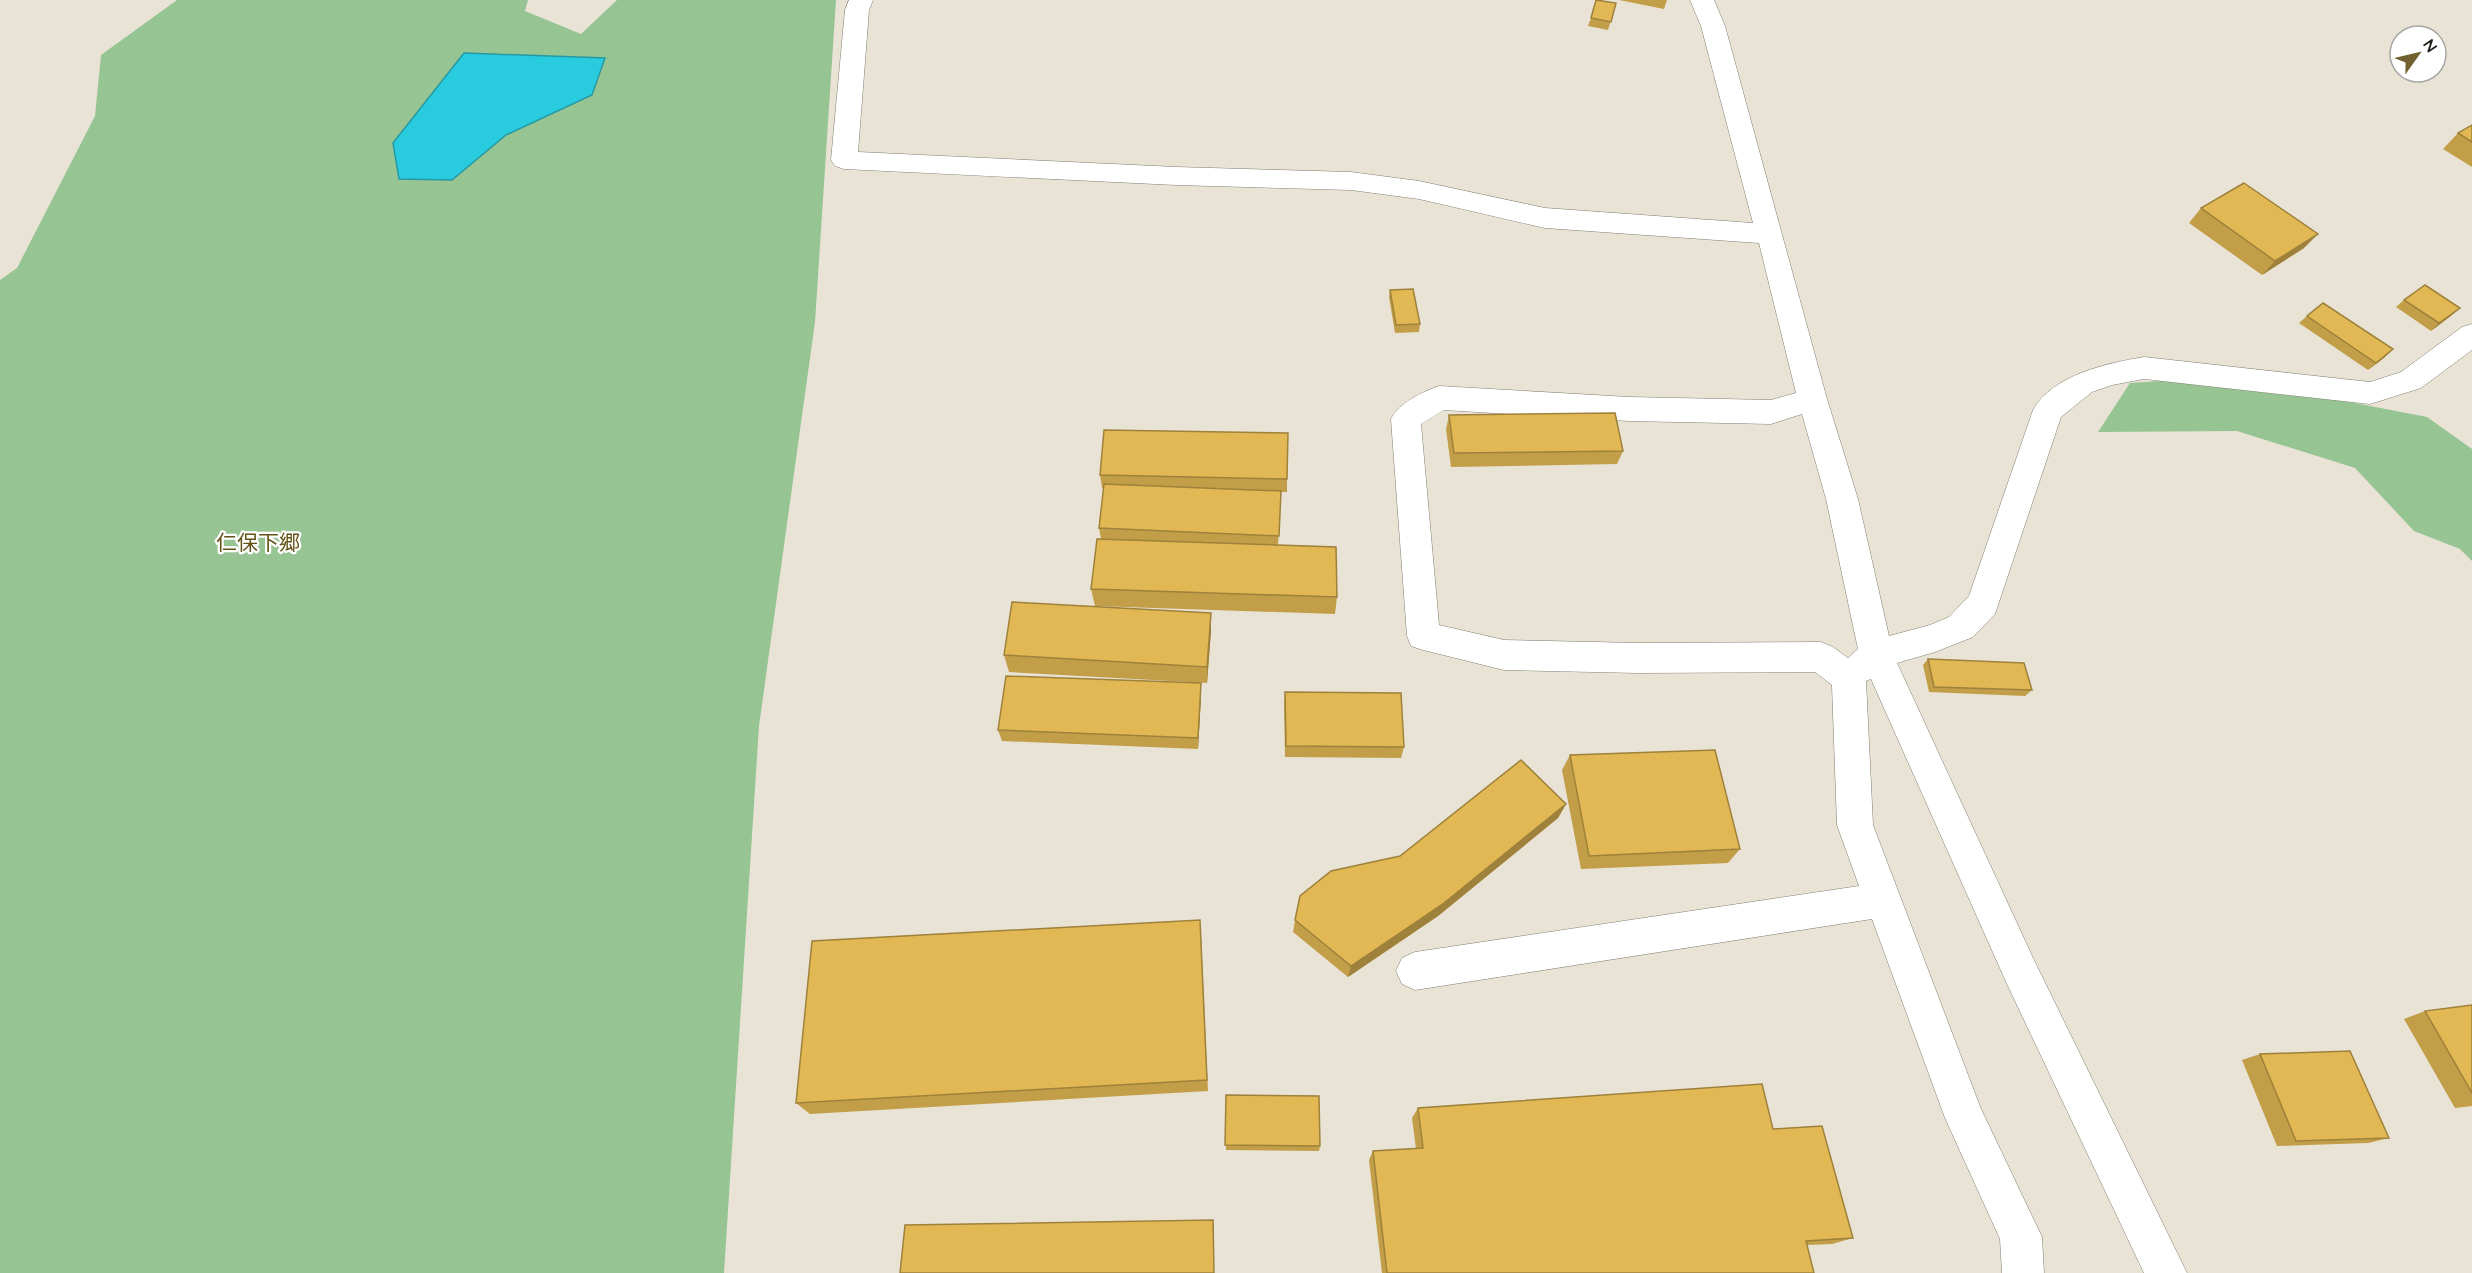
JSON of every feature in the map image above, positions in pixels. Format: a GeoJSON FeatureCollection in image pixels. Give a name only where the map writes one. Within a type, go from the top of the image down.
{"type":"FeatureCollection","features":[{"type":"Feature","properties":{"kind":"street"},"geometry":{"type":"LineString","coordinates":[[861,0],[857,10],[844,160],[1351,181],[1419,190],[1545,218],[1770,234]]}},
{"type":"Feature","properties":{"kind":"street"},"geometry":{"type":"LineString","coordinates":[[1702,0],[1713,26],[1812,399],[1842,499],[1862,666],[1855,825],[1881,900],[1965,1118],[2020,1238],[2023,1273]]}},
{"type":"Feature","properties":{"kind":"street"},"geometry":{"type":"LineString","coordinates":[[1812,399],[1771,412],[1629,410],[1439,398],[1406,419],[1423,636],[1504,655],[1638,658],[1821,657],[1862,666],[1961,627],[1983,604],[2048,410],[2082,384],[2109,374],[2144,368],[2370,393],[2411,380],[2472,335]]}},
{"type":"Feature","properties":{"kind":"street"},"geometry":{"type":"LineString","coordinates":[[1862,666],[2015,960],[2166,1273]]}},
{"type":"Feature","properties":{"kind":"street"},"geometry":{"type":"LineString","coordinates":[[1415,971],[1881,900]]}},
{"type":"Feature","properties":{"kind":"green space"},"geometry":{"type":"Polygon","coordinates":[[[177,0],[528,0],[525,11],[581,34],[617,0],[836,0],[815,322],[759,726],[724,1273],[0,1273],[0,280],[17,268],[95,116],[101,55],[177,0]]]}},
{"type":"Feature","properties":{"kind":"green space"},"geometry":{"type":"Polygon","coordinates":[[[2220,377],[2427,417],[2472,449],[2472,561],[2460,549],[2414,531],[2355,468],[2237,431],[2098,432],[2130,383],[2220,377]]]}},
{"type":"Feature","properties":{"kind":"water"},"geometry":{"type":"Polygon","coordinates":[[[464,53],[605,58],[592,95],[506,135],[452,180],[399,179],[393,143],[464,53]]]}},
{"type":"Feature","properties":{"kind":"building"},"geometry":{"type":"Polygon","coordinates":[[[1596,0],[1616,3],[1611,22],[1591,18],[1596,0]]]}},
{"type":"Feature","properties":{"kind":"building"},"geometry":{"type":"Polygon","coordinates":[[[2472,125],[2472,142],[2458,133],[2472,125]]]}},
{"type":"Feature","properties":{"kind":"building"},"geometry":{"type":"Polygon","coordinates":[[[2244,183],[2318,234],[2275,261],[2201,208],[2244,183]]]}},
{"type":"Feature","properties":{"kind":"building"},"geometry":{"type":"Polygon","coordinates":[[[2425,285],[2460,308],[2439,323],[2404,300],[2425,285]]]}},
{"type":"Feature","properties":{"kind":"building"},"geometry":{"type":"Polygon","coordinates":[[[1413,289],[1420,324],[1396,325],[1390,290],[1413,289]]]}},
{"type":"Feature","properties":{"kind":"building"},"geometry":{"type":"Polygon","coordinates":[[[2323,303],[2393,349],[2376,363],[2307,316],[2323,303]]]}},
{"type":"Feature","properties":{"kind":"building"},"geometry":{"type":"Polygon","coordinates":[[[1615,413],[1623,451],[1454,453],[1449,415],[1615,413]]]}},
{"type":"Feature","properties":{"kind":"building"},"geometry":{"type":"Polygon","coordinates":[[[1104,430],[1288,433],[1287,479],[1100,475],[1104,430]]]}},
{"type":"Feature","properties":{"kind":"building"},"geometry":{"type":"Polygon","coordinates":[[[1104,484],[1281,491],[1279,536],[1099,528],[1104,484]]]}},
{"type":"Feature","properties":{"kind":"building"},"geometry":{"type":"Polygon","coordinates":[[[1097,539],[1336,547],[1337,597],[1091,589],[1097,539]]]}},
{"type":"Feature","properties":{"kind":"building"},"geometry":{"type":"Polygon","coordinates":[[[1012,602],[1211,613],[1207,667],[1004,655],[1012,602]]]}},
{"type":"Feature","properties":{"kind":"building"},"geometry":{"type":"Polygon","coordinates":[[[1928,659],[2024,663],[2032,690],[1934,687],[1928,659]]]}},
{"type":"Feature","properties":{"kind":"building"},"geometry":{"type":"Polygon","coordinates":[[[1006,676],[1201,683],[1198,738],[998,730],[1006,676]]]}},
{"type":"Feature","properties":{"kind":"building"},"geometry":{"type":"Polygon","coordinates":[[[1285,692],[1401,693],[1404,747],[1286,746],[1285,692]]]}},
{"type":"Feature","properties":{"kind":"building"},"geometry":{"type":"Polygon","coordinates":[[[1715,750],[1740,849],[1589,856],[1570,755],[1715,750]]]}},
{"type":"Feature","properties":{"kind":"building"},"geometry":{"type":"Polygon","coordinates":[[[1521,760],[1566,804],[1444,903],[1351,966],[1295,920],[1300,896],[1331,871],[1400,856],[1521,760]]]}},
{"type":"Feature","properties":{"kind":"building"},"geometry":{"type":"Polygon","coordinates":[[[1200,920],[1207,1080],[796,1103],[812,941],[1200,920]]]}},
{"type":"Feature","properties":{"kind":"building"},"geometry":{"type":"Polygon","coordinates":[[[2472,1005],[2472,1093],[2425,1011],[2472,1005]]]}},
{"type":"Feature","properties":{"kind":"building"},"geometry":{"type":"Polygon","coordinates":[[[2350,1051],[2389,1138],[2296,1141],[2260,1054],[2350,1051]]]}},
{"type":"Feature","properties":{"kind":"building"},"geometry":{"type":"Polygon","coordinates":[[[1762,1084],[1773,1129],[1822,1126],[1853,1238],[1806,1241],[1814,1273],[1387,1273],[1373,1151],[1423,1148],[1418,1108],[1762,1084]]]}},
{"type":"Feature","properties":{"kind":"building"},"geometry":{"type":"Polygon","coordinates":[[[1226,1095],[1319,1096],[1320,1146],[1225,1145],[1226,1095]]]}},
{"type":"Feature","properties":{"kind":"building"},"geometry":{"type":"Polygon","coordinates":[[[1213,1220],[1214,1273],[900,1273],[905,1225],[1213,1220]]]}},
{"type":"Feature","properties":{"kind":"district","name":"仁保下郷"},"geometry":{"type":"Point","coordinates":[258,543]}}]}
